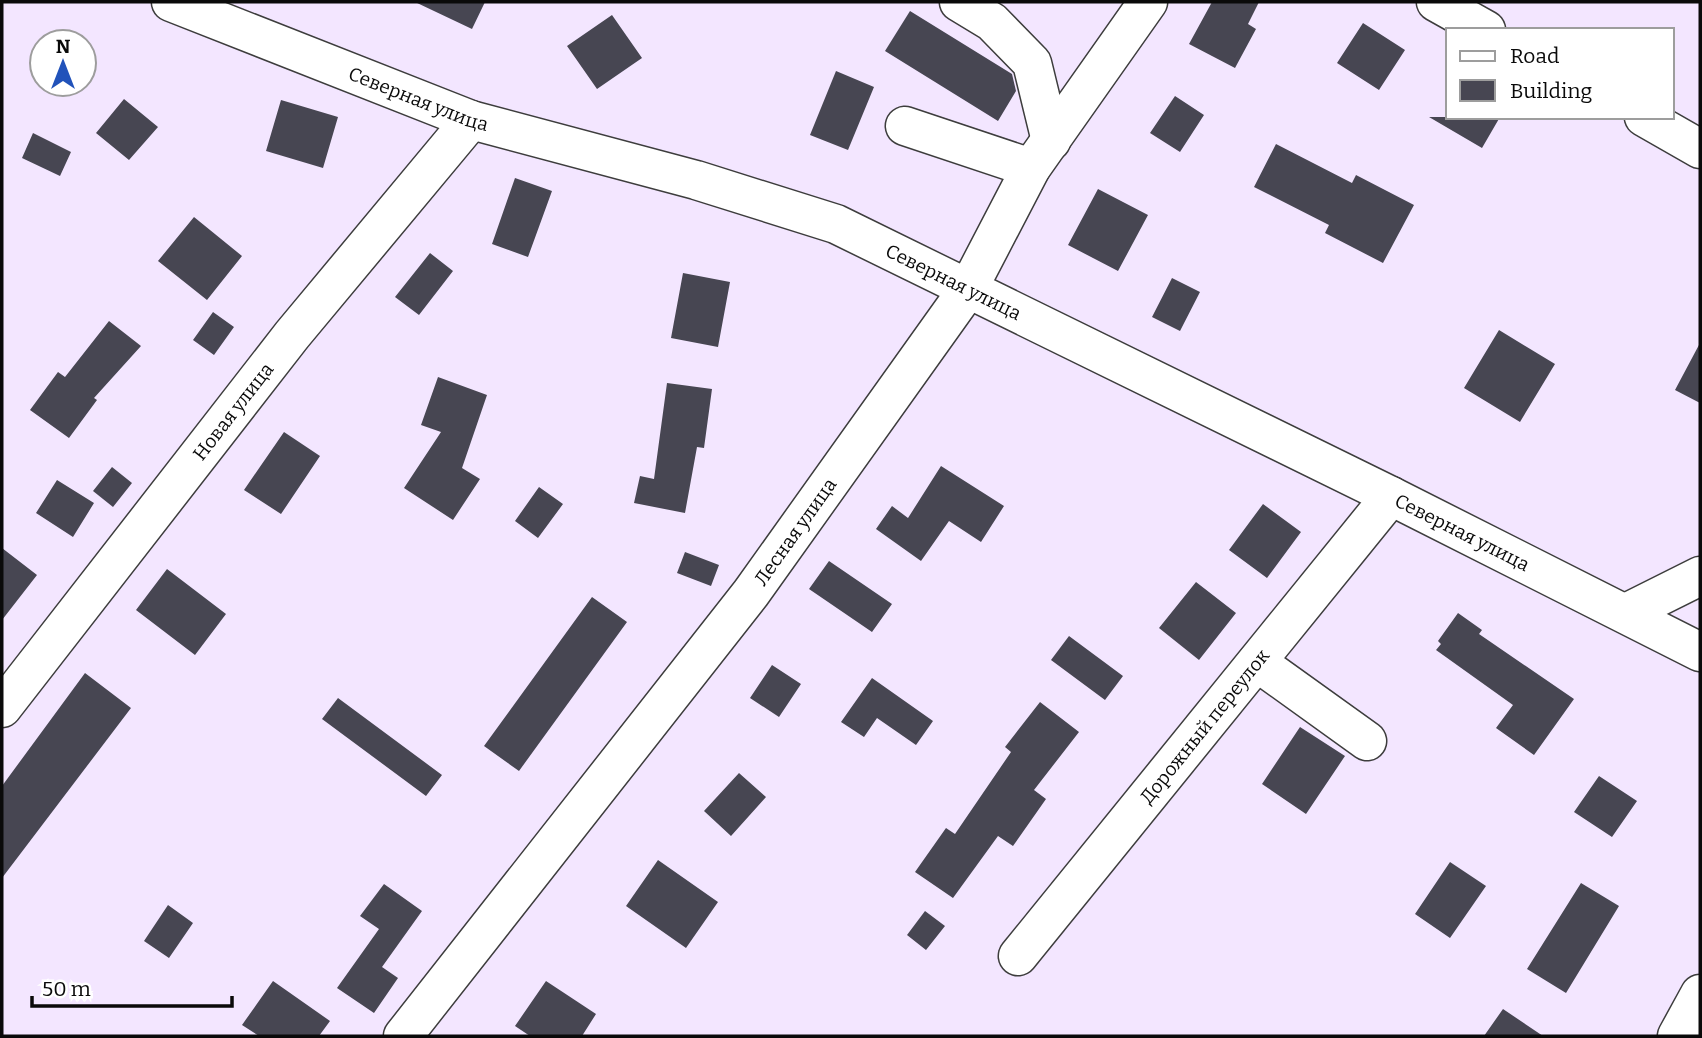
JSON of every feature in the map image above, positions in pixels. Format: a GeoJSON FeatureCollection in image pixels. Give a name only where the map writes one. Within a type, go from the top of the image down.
{"type":"FeatureCollection","features":[{"type":"Feature","properties":{"kind":"street","name":"Северная улица"},"geometry":{"type":"LineString","coordinates":[[171,2],[471,120],[696,180],[836,224],[1626,612],[1700,652]]}},
{"type":"Feature","properties":{"kind":"street"},"geometry":{"type":"LineString","coordinates":[[905,126],[1041,155],[1032,63],[992,22],[959,2]]}},
{"type":"Feature","properties":{"kind":"street","name":"Лесная улица"},"geometry":{"type":"LineString","coordinates":[[406,1035],[751,593],[968,289],[1041,155],[1149,2]]}},
{"type":"Feature","properties":{"kind":"street"},"geometry":{"type":"LineString","coordinates":[[1436,2],[1482,28]]}},
{"type":"Feature","properties":{"kind":"street"},"geometry":{"type":"LineString","coordinates":[[1648,119],[1700,149]]}},
{"type":"Feature","properties":{"kind":"street","name":"Новая улица"},"geometry":{"type":"LineString","coordinates":[[2,708],[292,335],[471,120]]}},
{"type":"Feature","properties":{"kind":"street","name":"Дорожный переулок"},"geometry":{"type":"LineString","coordinates":[[1018,956],[1391,496]]}},
{"type":"Feature","properties":{"kind":"street"},"geometry":{"type":"LineString","coordinates":[[1626,612],[1700,576]]}},
{"type":"Feature","properties":{"kind":"street"},"geometry":{"type":"LineString","coordinates":[[1257,662],[1367,741]]}},
{"type":"Feature","properties":{"kind":"building"},"geometry":{"type":"Polygon","coordinates":[[[415,2],[485,2],[472,29],[415,2]]]}},
{"type":"Feature","properties":{"kind":"building"},"geometry":{"type":"Polygon","coordinates":[[[1212,2],[1259,2],[1248,24],[1256,29],[1235,68],[1189,44],[1212,2]]]}},
{"type":"Feature","properties":{"kind":"building"},"geometry":{"type":"Polygon","coordinates":[[[910,11],[1012,74],[1016,91],[998,121],[885,51],[910,11]]]}},
{"type":"Feature","properties":{"kind":"building"},"geometry":{"type":"Polygon","coordinates":[[[612,15],[642,58],[597,89],[567,46],[612,15]]]}},
{"type":"Feature","properties":{"kind":"building"},"geometry":{"type":"Polygon","coordinates":[[[1363,23],[1405,50],[1379,90],[1337,63],[1363,23]]]}},
{"type":"Feature","properties":{"kind":"building"},"geometry":{"type":"Polygon","coordinates":[[[836,71],[874,87],[848,150],[810,135],[836,71]]]}},
{"type":"Feature","properties":{"kind":"building"},"geometry":{"type":"Polygon","coordinates":[[[1175,96],[1204,115],[1180,152],[1150,133],[1175,96]]]}},
{"type":"Feature","properties":{"kind":"building"},"geometry":{"type":"Polygon","coordinates":[[[124,99],[158,127],[129,160],[96,133],[124,99]]]}},
{"type":"Feature","properties":{"kind":"building"},"geometry":{"type":"Polygon","coordinates":[[[281,100],[338,117],[323,168],[266,151],[281,100]]]}},
{"type":"Feature","properties":{"kind":"building"},"geometry":{"type":"Polygon","coordinates":[[[1429,117],[1499,119],[1482,148],[1429,117]]]}},
{"type":"Feature","properties":{"kind":"building"},"geometry":{"type":"Polygon","coordinates":[[[33,133],[71,152],[60,176],[22,158],[33,133]]]}},
{"type":"Feature","properties":{"kind":"building"},"geometry":{"type":"Polygon","coordinates":[[[1276,144],[1352,183],[1356,175],[1414,205],[1383,263],[1325,233],[1329,225],[1254,187],[1276,144]]]}},
{"type":"Feature","properties":{"kind":"building"},"geometry":{"type":"Polygon","coordinates":[[[515,178],[552,191],[528,257],[492,244],[515,178]]]}},
{"type":"Feature","properties":{"kind":"building"},"geometry":{"type":"Polygon","coordinates":[[[1098,189],[1148,215],[1118,271],[1068,245],[1098,189]]]}},
{"type":"Feature","properties":{"kind":"building"},"geometry":{"type":"Polygon","coordinates":[[[194,217],[242,256],[207,300],[158,261],[194,217]]]}},
{"type":"Feature","properties":{"kind":"building"},"geometry":{"type":"Polygon","coordinates":[[[430,253],[453,271],[419,315],[395,297],[430,253]]]}},
{"type":"Feature","properties":{"kind":"building"},"geometry":{"type":"Polygon","coordinates":[[[683,273],[730,282],[718,347],[671,338],[683,273]]]}},
{"type":"Feature","properties":{"kind":"building"},"geometry":{"type":"Polygon","coordinates":[[[1172,278],[1200,292],[1180,331],[1152,317],[1172,278]]]}},
{"type":"Feature","properties":{"kind":"building"},"geometry":{"type":"Polygon","coordinates":[[[213,312],[234,327],[214,355],[193,340],[213,312]]]}},
{"type":"Feature","properties":{"kind":"building"},"geometry":{"type":"Polygon","coordinates":[[[109,321],[141,346],[94,398],[97,400],[69,438],[30,410],[58,372],[65,377],[109,321]]]}},
{"type":"Feature","properties":{"kind":"building"},"geometry":{"type":"Polygon","coordinates":[[[1499,330],[1555,364],[1520,422],[1464,388],[1499,330]]]}},
{"type":"Feature","properties":{"kind":"building"},"geometry":{"type":"Polygon","coordinates":[[[1700,343],[1700,403],[1675,390],[1700,343]]]}},
{"type":"Feature","properties":{"kind":"building"},"geometry":{"type":"Polygon","coordinates":[[[438,377],[487,395],[462,468],[480,479],[453,520],[404,488],[441,432],[421,425],[438,377]]]}},
{"type":"Feature","properties":{"kind":"building"},"geometry":{"type":"Polygon","coordinates":[[[667,383],[712,389],[704,448],[697,447],[685,513],[634,503],[640,476],[654,479],[667,383]]]}},
{"type":"Feature","properties":{"kind":"building"},"geometry":{"type":"Polygon","coordinates":[[[284,432],[320,456],[281,514],[244,490],[284,432]]]}},
{"type":"Feature","properties":{"kind":"building"},"geometry":{"type":"Polygon","coordinates":[[[941,466],[1004,506],[981,542],[949,521],[921,561],[876,529],[892,506],[908,518],[941,466]]]}},
{"type":"Feature","properties":{"kind":"building"},"geometry":{"type":"Polygon","coordinates":[[[112,467],[132,483],[113,507],[93,491],[112,467]]]}},
{"type":"Feature","properties":{"kind":"building"},"geometry":{"type":"Polygon","coordinates":[[[57,480],[94,503],[73,537],[36,513],[57,480]]]}},
{"type":"Feature","properties":{"kind":"building"},"geometry":{"type":"Polygon","coordinates":[[[539,487],[563,504],[538,538],[515,521],[539,487]]]}},
{"type":"Feature","properties":{"kind":"building"},"geometry":{"type":"Polygon","coordinates":[[[1263,504],[1301,532],[1267,578],[1229,550],[1263,504]]]}},
{"type":"Feature","properties":{"kind":"building"},"geometry":{"type":"Polygon","coordinates":[[[2,548],[37,575],[2,620],[2,548]]]}},
{"type":"Feature","properties":{"kind":"building"},"geometry":{"type":"Polygon","coordinates":[[[685,552],[719,565],[711,586],[677,573],[685,552]]]}},
{"type":"Feature","properties":{"kind":"building"},"geometry":{"type":"Polygon","coordinates":[[[829,561],[892,604],[872,632],[809,589],[829,561]]]}},
{"type":"Feature","properties":{"kind":"building"},"geometry":{"type":"Polygon","coordinates":[[[167,569],[226,614],[195,655],[136,610],[167,569]]]}},
{"type":"Feature","properties":{"kind":"building"},"geometry":{"type":"Polygon","coordinates":[[[1196,582],[1236,613],[1199,660],[1159,628],[1196,582]]]}},
{"type":"Feature","properties":{"kind":"building"},"geometry":{"type":"Polygon","coordinates":[[[592,597],[627,622],[519,771],[484,746],[592,597]]]}},
{"type":"Feature","properties":{"kind":"building"},"geometry":{"type":"Polygon","coordinates":[[[1458,613],[1482,630],[1479,634],[1574,699],[1534,755],[1496,728],[1513,705],[1436,650],[1441,644],[1438,641],[1458,613]]]}},
{"type":"Feature","properties":{"kind":"building"},"geometry":{"type":"Polygon","coordinates":[[[1069,636],[1123,676],[1105,700],[1051,660],[1069,636]]]}},
{"type":"Feature","properties":{"kind":"building"},"geometry":{"type":"Polygon","coordinates":[[[772,665],[801,684],[779,717],[750,698],[772,665]]]}},
{"type":"Feature","properties":{"kind":"building"},"geometry":{"type":"Polygon","coordinates":[[[85,673],[131,708],[2,878],[2,786],[85,673]]]}},
{"type":"Feature","properties":{"kind":"building"},"geometry":{"type":"Polygon","coordinates":[[[872,678],[933,721],[916,745],[877,718],[864,737],[841,722],[872,678]]]}},
{"type":"Feature","properties":{"kind":"building"},"geometry":{"type":"Polygon","coordinates":[[[338,698],[442,775],[426,796],[322,719],[338,698]]]}},
{"type":"Feature","properties":{"kind":"building"},"geometry":{"type":"Polygon","coordinates":[[[1040,702],[1079,732],[1034,790],[1046,799],[1013,846],[998,836],[953,898],[915,872],[946,828],[955,834],[1011,752],[1005,747],[1040,702]]]}},
{"type":"Feature","properties":{"kind":"building"},"geometry":{"type":"Polygon","coordinates":[[[1300,727],[1345,756],[1306,814],[1262,784],[1300,727]]]}},
{"type":"Feature","properties":{"kind":"building"},"geometry":{"type":"Polygon","coordinates":[[[739,773],[766,797],[731,836],[704,811],[739,773]]]}},
{"type":"Feature","properties":{"kind":"building"},"geometry":{"type":"Polygon","coordinates":[[[1599,776],[1637,801],[1612,837],[1574,812],[1599,776]]]}},
{"type":"Feature","properties":{"kind":"building"},"geometry":{"type":"Polygon","coordinates":[[[658,860],[718,902],[686,948],[626,906],[658,860]]]}},
{"type":"Feature","properties":{"kind":"building"},"geometry":{"type":"Polygon","coordinates":[[[1450,862],[1486,886],[1450,938],[1415,914],[1450,862]]]}},
{"type":"Feature","properties":{"kind":"building"},"geometry":{"type":"Polygon","coordinates":[[[1581,883],[1619,906],[1566,993],[1527,969],[1581,883]]]}},
{"type":"Feature","properties":{"kind":"building"},"geometry":{"type":"Polygon","coordinates":[[[384,884],[422,911],[382,967],[398,978],[374,1013],[337,988],[379,929],[360,916],[384,884]]]}},
{"type":"Feature","properties":{"kind":"building"},"geometry":{"type":"Polygon","coordinates":[[[168,905],[193,923],[169,958],[144,941],[168,905]]]}},
{"type":"Feature","properties":{"kind":"building"},"geometry":{"type":"Polygon","coordinates":[[[925,911],[945,926],[926,950],[907,935],[925,911]]]}},
{"type":"Feature","properties":{"kind":"building"},"geometry":{"type":"Polygon","coordinates":[[[273,981],[330,1021],[319,1036],[259,1036],[242,1025],[273,981]]]}},
{"type":"Feature","properties":{"kind":"building"},"geometry":{"type":"Polygon","coordinates":[[[546,981],[596,1014],[582,1036],[530,1036],[515,1026],[546,981]]]}},
{"type":"Feature","properties":{"kind":"building"},"geometry":{"type":"Polygon","coordinates":[[[1503,1009],[1543,1036],[1484,1036],[1503,1009]]]}}]}
